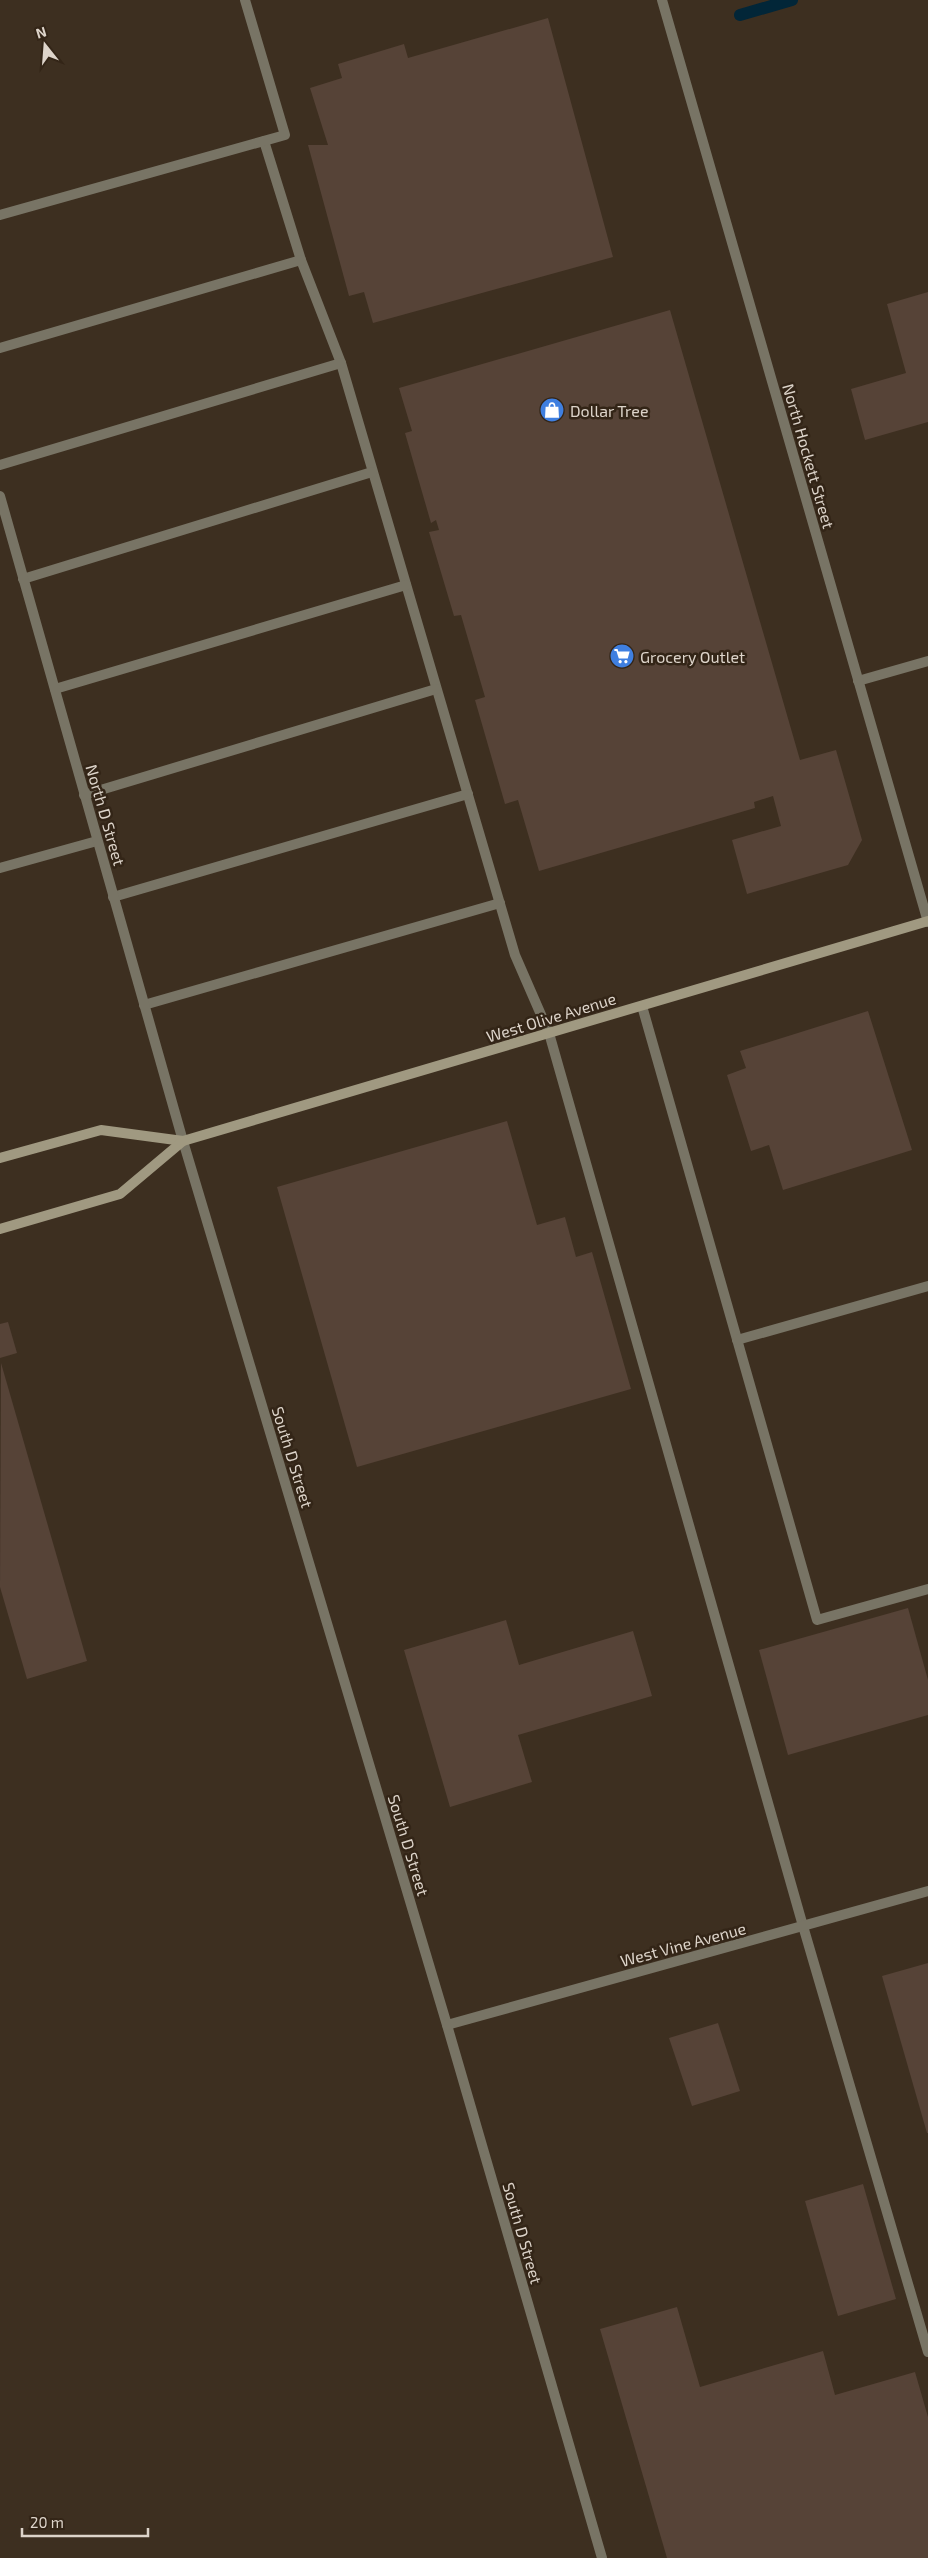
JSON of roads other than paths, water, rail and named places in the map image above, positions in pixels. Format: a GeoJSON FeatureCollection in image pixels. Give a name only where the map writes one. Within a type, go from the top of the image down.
{"type":"FeatureCollection","features":[{"type":"Feature","properties":{"kind":"main road","name":"West Olive Avenue"},"geometry":{"type":"LineString","coordinates":[[0,1228],[120,1194],[183,1142],[928,921]]}},
{"type":"Feature","properties":{"kind":"main road","name":"West Olive Avenue"},"geometry":{"type":"LineString","coordinates":[[0,1158],[101,1130],[183,1142]]}},
{"type":"Feature","properties":{"kind":"street"},"geometry":{"type":"LineString","coordinates":[[0,215],[285,135],[245,0]]}},
{"type":"Feature","properties":{"kind":"street","name":"North Hockett Street"},"geometry":{"type":"LineString","coordinates":[[662,0],[928,921]]}},
{"type":"Feature","properties":{"kind":"street"},"geometry":{"type":"LineString","coordinates":[[264,141],[301,260],[341,363],[515,955],[549,1033],[803,1926],[928,2352]]}},
{"type":"Feature","properties":{"kind":"street"},"geometry":{"type":"LineString","coordinates":[[0,348],[301,260]]}},
{"type":"Feature","properties":{"kind":"street"},"geometry":{"type":"LineString","coordinates":[[0,465],[341,363]]}},
{"type":"Feature","properties":{"kind":"street"},"geometry":{"type":"LineString","coordinates":[[23,579],[372,472]]}},
{"type":"Feature","properties":{"kind":"street","name":"North D Street"},"geometry":{"type":"LineString","coordinates":[[0,496],[183,1142]]}},
{"type":"Feature","properties":{"kind":"street"},"geometry":{"type":"LineString","coordinates":[[54,689],[406,585]]}},
{"type":"Feature","properties":{"kind":"street"},"geometry":{"type":"LineString","coordinates":[[858,681],[928,661]]}},
{"type":"Feature","properties":{"kind":"street"},"geometry":{"type":"LineString","coordinates":[[84,795],[436,689]]}},
{"type":"Feature","properties":{"kind":"street"},"geometry":{"type":"LineString","coordinates":[[113,897],[468,794]]}},
{"type":"Feature","properties":{"kind":"street"},"geometry":{"type":"LineString","coordinates":[[0,868],[97,841]]}},
{"type":"Feature","properties":{"kind":"street"},"geometry":{"type":"LineString","coordinates":[[144,1005],[500,902]]}},
{"type":"Feature","properties":{"kind":"street"},"geometry":{"type":"LineString","coordinates":[[642,1006],[817,1620],[928,1589]]}},
{"type":"Feature","properties":{"kind":"street","name":"South D Street"},"geometry":{"type":"LineString","coordinates":[[183,1142],[447,2025],[602,2558]]}},
{"type":"Feature","properties":{"kind":"street"},"geometry":{"type":"LineString","coordinates":[[737,1340],[928,1286]]}},
{"type":"Feature","properties":{"kind":"street","name":"West Vine Avenue"},"geometry":{"type":"LineString","coordinates":[[447,2025],[928,1891]]}},
{"type":"Feature","properties":{"kind":"waterway"},"geometry":{"type":"LineString","coordinates":[[740,15],[792,0]]}},
{"type":"Feature","properties":{"kind":"place","name":"Dollar Tree"},"geometry":{"type":"Point","coordinates":[552,410]}},
{"type":"Feature","properties":{"kind":"place","name":"Grocery Outlet"},"geometry":{"type":"Point","coordinates":[622,656]}}]}
